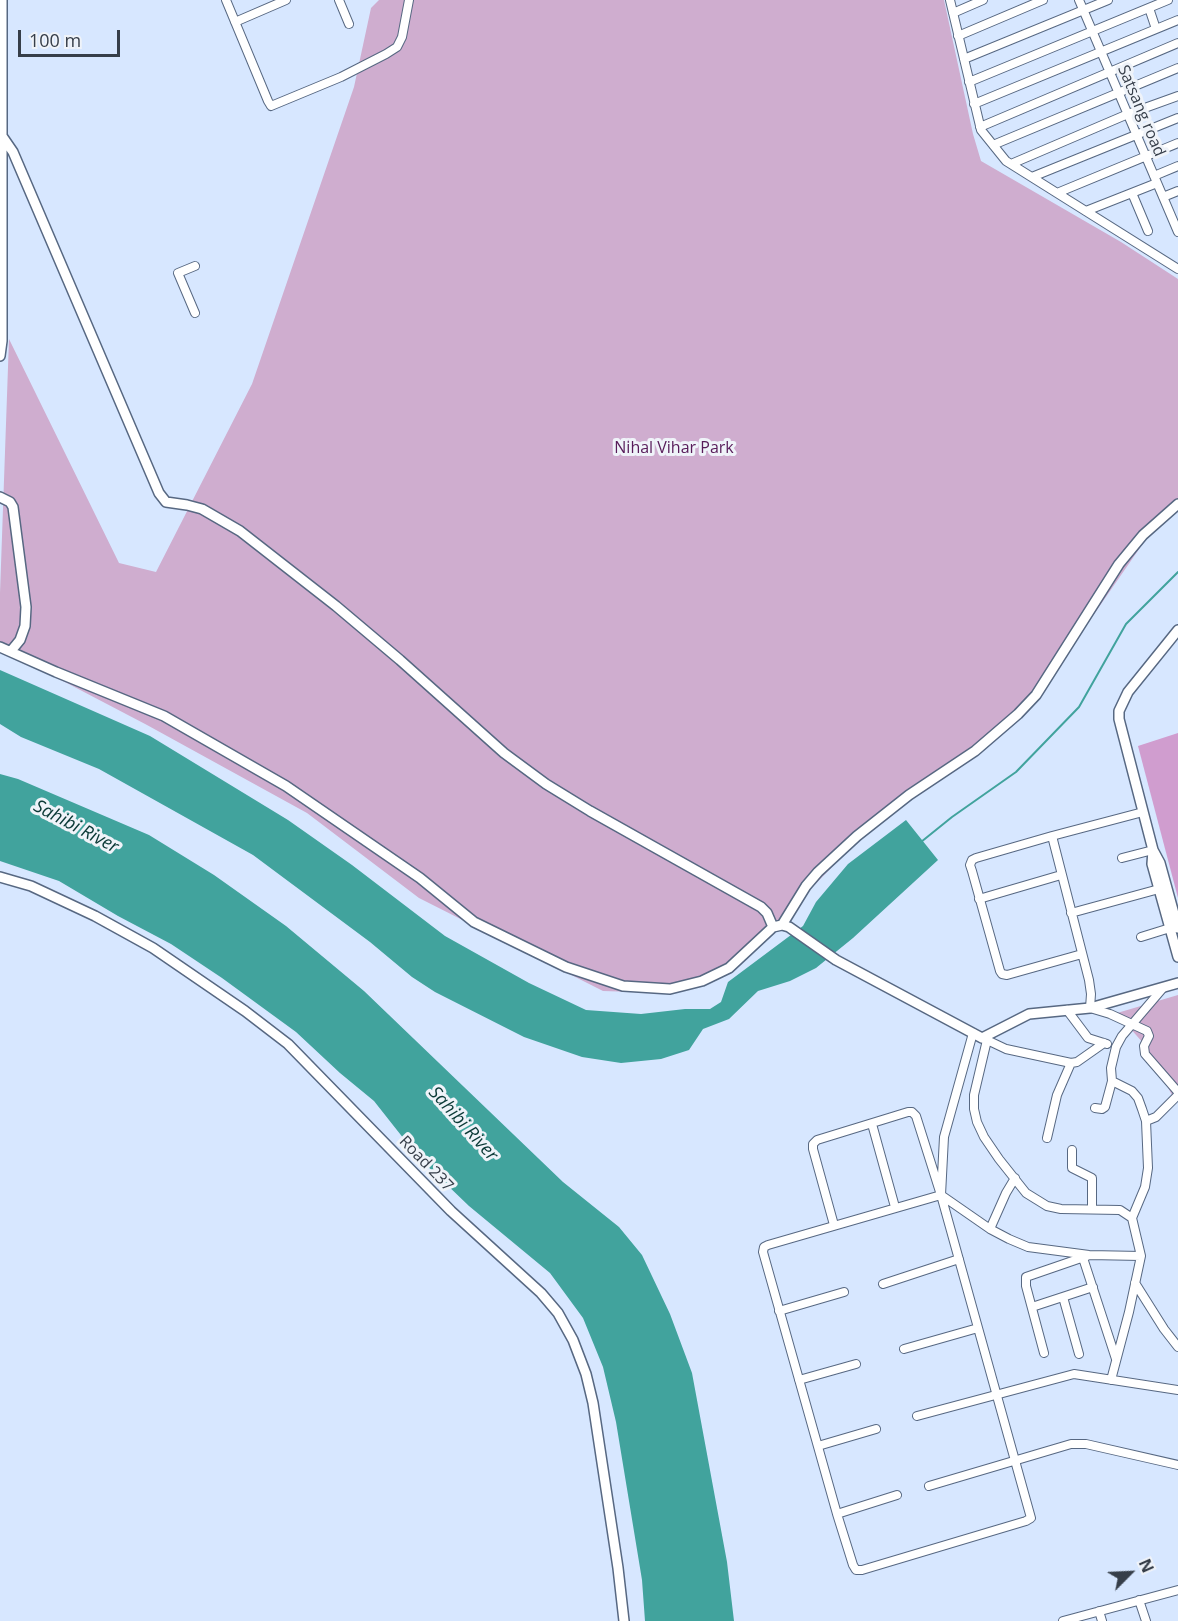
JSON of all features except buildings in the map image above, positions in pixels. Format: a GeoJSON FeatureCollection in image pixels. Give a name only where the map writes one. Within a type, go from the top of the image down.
{"type":"FeatureCollection","features":[{"type":"Feature","properties":{"kind":"street"},"geometry":{"type":"LineString","coordinates":[[0,356],[2,341],[2,0]]}},
{"type":"Feature","properties":{"kind":"street"},"geometry":{"type":"LineString","coordinates":[[226,0],[271,106],[341,77],[397,47],[402,37],[409,0]]}},
{"type":"Feature","properties":{"kind":"street"},"geometry":{"type":"LineString","coordinates":[[235,22],[286,0]]}},
{"type":"Feature","properties":{"kind":"street"},"geometry":{"type":"LineString","coordinates":[[339,0],[349,24]]}},
{"type":"Feature","properties":{"kind":"street"},"geometry":{"type":"LineString","coordinates":[[950,0],[980,127],[993,145],[1011,164],[1178,269]]}},
{"type":"Feature","properties":{"kind":"street"},"geometry":{"type":"LineString","coordinates":[[953,12],[983,0]]}},
{"type":"Feature","properties":{"kind":"street"},"geometry":{"type":"LineString","coordinates":[[958,36],[1043,0]]}},
{"type":"Feature","properties":{"kind":"street","name":"Satsang road"},"geometry":{"type":"LineString","coordinates":[[1079,0],[1178,232]]}},
{"type":"Feature","properties":{"kind":"street"},"geometry":{"type":"LineString","coordinates":[[964,59],[1108,0]]}},
{"type":"Feature","properties":{"kind":"street"},"geometry":{"type":"LineString","coordinates":[[969,82],[1168,0]]}},
{"type":"Feature","properties":{"kind":"street"},"geometry":{"type":"LineString","coordinates":[[1149,8],[1156,29]]}},
{"type":"Feature","properties":{"kind":"street"},"geometry":{"type":"LineString","coordinates":[[974,104],[1178,20]]}},
{"type":"Feature","properties":{"kind":"street"},"geometry":{"type":"LineString","coordinates":[[980,127],[1178,43]]}},
{"type":"Feature","properties":{"kind":"street"},"geometry":{"type":"LineString","coordinates":[[993,145],[1178,68]]}},
{"type":"Feature","properties":{"kind":"street"},"geometry":{"type":"LineString","coordinates":[[1011,164],[1128,114],[1178,96]]}},
{"type":"Feature","properties":{"kind":"street"},"geometry":{"type":"LineString","coordinates":[[1032,177],[1178,118]]}},
{"type":"Feature","properties":{"kind":"street"},"geometry":{"type":"LineString","coordinates":[[2,136],[13,152],[159,493],[166,502],[202,509],[240,531],[382,644],[504,753],[537,778],[590,811],[761,907],[781,926],[836,960],[1006,1048],[1071,1063],[1077,1062],[1104,1043]]}},
{"type":"Feature","properties":{"kind":"street"},"geometry":{"type":"LineString","coordinates":[[1057,193],[1178,142]]}},
{"type":"Feature","properties":{"kind":"street"},"geometry":{"type":"LineString","coordinates":[[1086,211],[1132,193],[1178,166]]}},
{"type":"Feature","properties":{"kind":"street"},"geometry":{"type":"LineString","coordinates":[[1163,197],[1178,191]]}},
{"type":"Feature","properties":{"kind":"street"},"geometry":{"type":"LineString","coordinates":[[1132,193],[1148,231]]}},
{"type":"Feature","properties":{"kind":"street"},"geometry":{"type":"LineString","coordinates":[[195,266],[178,273],[195,313]]}},
{"type":"Feature","properties":{"kind":"street"},"geometry":{"type":"LineString","coordinates":[[0,497],[10,502],[13,507],[26,607],[25,626],[20,640],[11,651]]}},
{"type":"Feature","properties":{"kind":"street"},"geometry":{"type":"LineString","coordinates":[[0,647],[56,672],[154,710],[286,786],[420,878],[474,922],[566,967],[623,986],[679,988],[723,972],[739,960],[781,926],[806,886],[857,836],[909,795],[975,751],[1018,714],[1036,695],[1119,564],[1143,535],[1178,504]]}},
{"type":"Feature","properties":{"kind":"street"},"geometry":{"type":"LineString","coordinates":[[1178,630],[1128,692],[1119,711],[1119,719],[1153,850],[1160,863],[1178,957]]}},
{"type":"Feature","properties":{"kind":"street"},"geometry":{"type":"LineString","coordinates":[[1082,954],[1007,975],[1002,974],[970,865],[972,860],[1143,812]]}},
{"type":"Feature","properties":{"kind":"street"},"geometry":{"type":"LineString","coordinates":[[1052,836],[1091,994],[1090,1008]]}},
{"type":"Feature","properties":{"kind":"street"},"geometry":{"type":"LineString","coordinates":[[1122,858],[1153,850]]}},
{"type":"Feature","properties":{"kind":"street"},"geometry":{"type":"LineString","coordinates":[[1153,850],[1152,864],[1174,928]]}},
{"type":"Feature","properties":{"kind":"street"},"geometry":{"type":"LineString","coordinates":[[979,899],[1061,874]]}},
{"type":"Feature","properties":{"kind":"street","name":"Road 237"},"geometry":{"type":"LineString","coordinates":[[0,877],[31,886],[95,916],[153,948],[245,1011],[288,1044],[451,1211],[541,1293],[558,1313],[573,1340],[586,1374],[593,1403],[624,1621]]}},
{"type":"Feature","properties":{"kind":"street"},"geometry":{"type":"LineString","coordinates":[[1071,913],[1159,889]]}},
{"type":"Feature","properties":{"kind":"street"},"geometry":{"type":"LineString","coordinates":[[1141,936],[1174,928]]}},
{"type":"Feature","properties":{"kind":"street"},"geometry":{"type":"LineString","coordinates":[[941,1195],[944,1137],[981,1037],[1029,1014],[1090,1008],[1178,983]]}},
{"type":"Feature","properties":{"kind":"street"},"geometry":{"type":"LineString","coordinates":[[1095,1108],[1105,1107],[1112,1081],[1111,1068],[1116,1047],[1132,1024],[1163,988]]}},
{"type":"Feature","properties":{"kind":"street"},"geometry":{"type":"LineString","coordinates":[[1090,1008],[1110,1014],[1148,1034],[1144,1046],[1145,1054],[1178,1094],[1156,1117],[1146,1121]]}},
{"type":"Feature","properties":{"kind":"street"},"geometry":{"type":"LineString","coordinates":[[1067,1010],[1088,1038],[1116,1047]]}},
{"type":"Feature","properties":{"kind":"street"},"geometry":{"type":"LineString","coordinates":[[981,1037],[974,1095],[977,1122],[984,1137],[1015,1178],[1035,1200],[1047,1206],[1061,1209],[1120,1210],[1132,1218]]}},
{"type":"Feature","properties":{"kind":"street"},"geometry":{"type":"LineString","coordinates":[[1047,1138],[1057,1095],[1071,1063]]}},
{"type":"Feature","properties":{"kind":"street"},"geometry":{"type":"LineString","coordinates":[[1111,1380],[1141,1256],[1132,1218],[1148,1168],[1146,1121],[1138,1098],[1132,1091],[1112,1081]]}},
{"type":"Feature","properties":{"kind":"street"},"geometry":{"type":"LineString","coordinates":[[834,1225],[813,1144],[818,1140],[908,1112],[912,1113],[916,1116],[941,1195],[1031,1518],[960,1541],[856,1570],[837,1514],[763,1252],[764,1247],[941,1195],[990,1228],[1028,1247],[1086,1257],[1141,1256]]}},
{"type":"Feature","properties":{"kind":"street"},"geometry":{"type":"LineString","coordinates":[[872,1124],[895,1207]]}},
{"type":"Feature","properties":{"kind":"street"},"geometry":{"type":"LineString","coordinates":[[1072,1150],[1072,1168],[1092,1178],[1092,1209]]}},
{"type":"Feature","properties":{"kind":"street"},"geometry":{"type":"LineString","coordinates":[[990,1228],[1005,1193],[1015,1178]]}},
{"type":"Feature","properties":{"kind":"street"},"geometry":{"type":"LineString","coordinates":[[1086,1257],[1093,1287],[1117,1359]]}},
{"type":"Feature","properties":{"kind":"street"},"geometry":{"type":"LineString","coordinates":[[1044,1353],[1026,1277],[1086,1257]]}},
{"type":"Feature","properties":{"kind":"street"},"geometry":{"type":"LineString","coordinates":[[883,1284],[959,1259]]}},
{"type":"Feature","properties":{"kind":"street"},"geometry":{"type":"LineString","coordinates":[[1135,1283],[1178,1347]]}},
{"type":"Feature","properties":{"kind":"street"},"geometry":{"type":"LineString","coordinates":[[1032,1307],[1093,1287]]}},
{"type":"Feature","properties":{"kind":"street"},"geometry":{"type":"LineString","coordinates":[[780,1311],[844,1292]]}},
{"type":"Feature","properties":{"kind":"street"},"geometry":{"type":"LineString","coordinates":[[1063,1297],[1079,1354]]}},
{"type":"Feature","properties":{"kind":"street"},"geometry":{"type":"LineString","coordinates":[[904,1349],[978,1328]]}},
{"type":"Feature","properties":{"kind":"street"},"geometry":{"type":"LineString","coordinates":[[799,1380],[856,1364]]}},
{"type":"Feature","properties":{"kind":"street"},"geometry":{"type":"LineString","coordinates":[[917,1416],[996,1393],[1074,1374],[1088,1374],[1111,1380],[1178,1390]]}},
{"type":"Feature","properties":{"kind":"street"},"geometry":{"type":"LineString","coordinates":[[818,1446],[876,1429]]}},
{"type":"Feature","properties":{"kind":"street"},"geometry":{"type":"LineString","coordinates":[[929,1486],[1071,1443],[1086,1444],[1178,1465]]}},
{"type":"Feature","properties":{"kind":"street"},"geometry":{"type":"LineString","coordinates":[[837,1514],[897,1495]]}},
{"type":"Feature","properties":{"kind":"street"},"geometry":{"type":"LineString","coordinates":[[1063,1621],[1178,1590]]}},
{"type":"Feature","properties":{"kind":"street"},"geometry":{"type":"LineString","coordinates":[[1139,1600],[1146,1621]]}},
{"type":"Feature","properties":{"kind":"street"},"geometry":{"type":"LineString","coordinates":[[1099,1611],[1102,1621]]}},
{"type":"Feature","properties":{"kind":"green space","name":"Nihal Vihar Park"},"geometry":{"type":"Polygon","coordinates":[[[379,0],[944,0],[981,161],[1121,242],[1178,279],[1178,508],[1155,526],[1027,711],[978,754],[887,810],[771,930],[705,985],[665,993],[603,991],[419,898],[307,813],[0,648],[9,339],[119,563],[156,572],[252,384],[354,87],[371,8],[379,0]]]}},
{"type":"Feature","properties":{"kind":"green space"},"geometry":{"type":"Polygon","coordinates":[[[1178,995],[1178,1096],[1172,1095],[1144,1044],[1129,1027],[1107,1016],[1178,995]]]}},
{"type":"Feature","properties":{"kind":"shaded area"},"geometry":{"type":"Polygon","coordinates":[[[1178,733],[1178,898],[1138,746],[1178,733]]]}},
{"type":"Feature","properties":{"kind":"water"},"geometry":{"type":"Polygon","coordinates":[[[0,670],[150,736],[288,820],[352,865],[445,936],[529,983],[586,1010],[641,1014],[685,1009],[710,1009],[721,1002],[728,982],[803,926],[816,902],[848,864],[906,820],[938,860],[853,938],[816,968],[790,981],[758,991],[729,1019],[703,1029],[689,1050],[661,1059],[621,1063],[582,1057],[524,1037],[435,992],[412,977],[370,942],[253,855],[99,769],[21,737],[0,724],[0,670]]]}},
{"type":"Feature","properties":{"kind":"water","name":"Sahibi River"},"geometry":{"type":"Polygon","coordinates":[[[0,774],[18,779],[149,835],[214,875],[286,926],[364,991],[563,1182],[619,1227],[642,1255],[670,1314],[692,1373],[727,1562],[734,1621],[645,1621],[642,1580],[616,1422],[603,1367],[583,1318],[550,1273],[469,1206],[419,1158],[374,1101],[296,1032],[171,944],[59,881],[0,861],[0,774]]]}},
{"type":"Feature","properties":{"kind":"waterway"},"geometry":{"type":"LineString","coordinates":[[921,842],[1016,772],[1079,707],[1126,624],[1178,572]]}}]}
